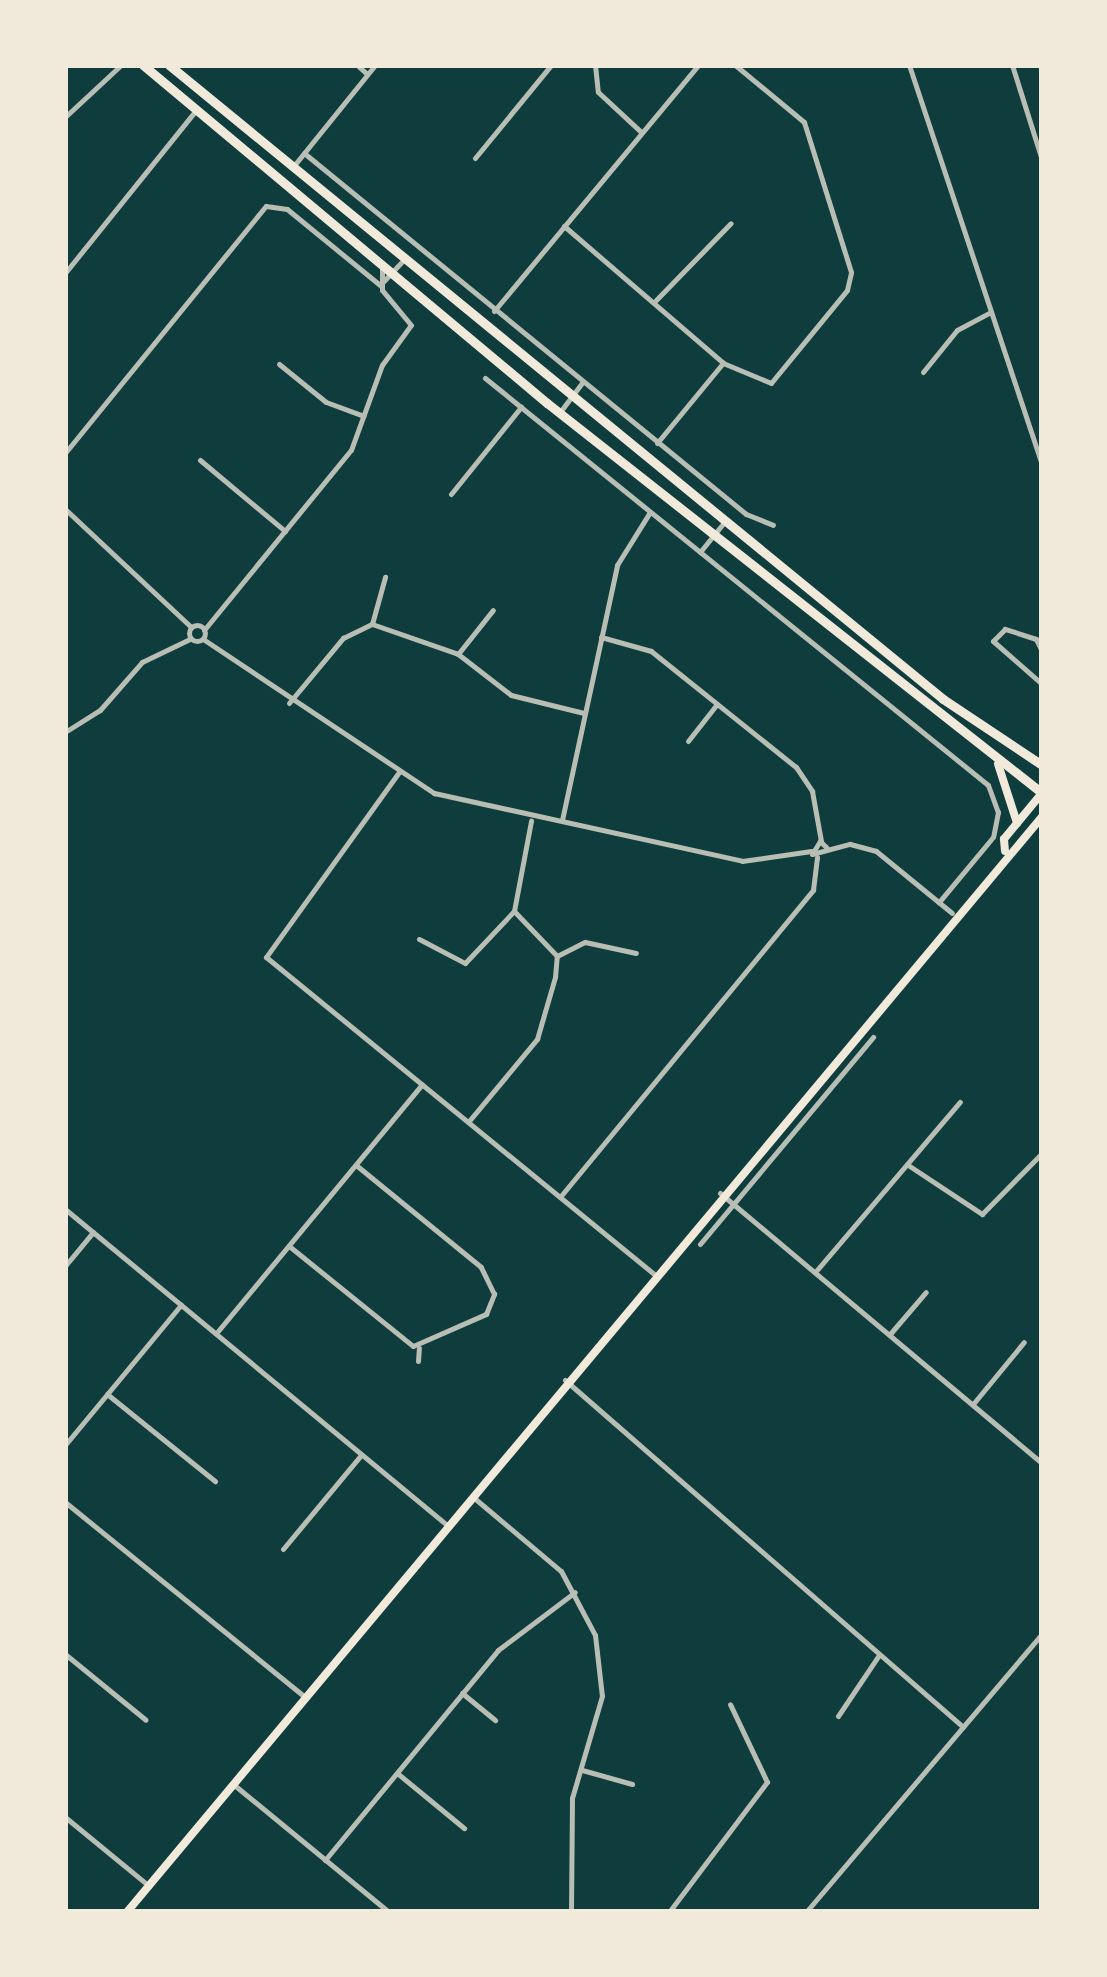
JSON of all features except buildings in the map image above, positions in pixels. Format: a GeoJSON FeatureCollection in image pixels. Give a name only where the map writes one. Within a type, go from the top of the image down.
{"type":"FeatureCollection","features":[{"type":"Feature","properties":{"kind":"highway"},"geometry":{"type":"LineString","coordinates":[[143,65],[712,537],[998,764],[1042,793]]}},
{"type":"Feature","properties":{"kind":"highway"},"geometry":{"type":"LineString","coordinates":[[169,65],[570,398],[955,708],[1042,765]]}},
{"type":"Feature","properties":{"kind":"main road"},"geometry":{"type":"LineString","coordinates":[[998,764],[1017,823]]}},
{"type":"Feature","properties":{"kind":"main road"},"geometry":{"type":"LineString","coordinates":[[1006,851],[1017,823],[1042,793]]}},
{"type":"Feature","properties":{"kind":"main road"},"geometry":{"type":"LineString","coordinates":[[128,1912],[952,914],[1006,851],[1037,827],[1042,816]]}},
{"type":"Feature","properties":{"kind":"street"},"geometry":{"type":"LineString","coordinates":[[65,118],[121,65]]}},
{"type":"Feature","properties":{"kind":"street"},"geometry":{"type":"LineString","coordinates":[[357,65],[367,74]]}},
{"type":"Feature","properties":{"kind":"street"},"geometry":{"type":"LineString","coordinates":[[292,168],[374,65]]}},
{"type":"Feature","properties":{"kind":"street"},"geometry":{"type":"LineString","coordinates":[[475,158],[551,65]]}},
{"type":"Feature","properties":{"kind":"street"},"geometry":{"type":"LineString","coordinates":[[595,65],[598,92],[641,132]]}},
{"type":"Feature","properties":{"kind":"street"},"geometry":{"type":"LineString","coordinates":[[494,312],[698,65]]}},
{"type":"Feature","properties":{"kind":"street"},"geometry":{"type":"LineString","coordinates":[[564,226],[656,300],[724,363],[769,384],[852,277],[804,122],[735,65]]}},
{"type":"Feature","properties":{"kind":"street"},"geometry":{"type":"LineString","coordinates":[[909,65],[1042,464]]}},
{"type":"Feature","properties":{"kind":"street"},"geometry":{"type":"LineString","coordinates":[[1012,65],[1042,160]]}},
{"type":"Feature","properties":{"kind":"street"},"geometry":{"type":"LineString","coordinates":[[65,273],[196,110]]}},
{"type":"Feature","properties":{"kind":"street"},"geometry":{"type":"LineString","coordinates":[[304,152],[494,312],[657,442],[773,525]]}},
{"type":"Feature","properties":{"kind":"street"},"geometry":{"type":"LineString","coordinates":[[65,453],[270,204],[381,285],[412,323],[382,365],[350,452],[204,630],[203,640]]}},
{"type":"Feature","properties":{"kind":"street"},"geometry":{"type":"LineString","coordinates":[[656,300],[731,223]]}},
{"type":"Feature","properties":{"kind":"street"},"geometry":{"type":"LineString","coordinates":[[381,285],[403,260]]}},
{"type":"Feature","properties":{"kind":"street"},"geometry":{"type":"LineString","coordinates":[[381,285],[382,265]]}},
{"type":"Feature","properties":{"kind":"street"},"geometry":{"type":"LineString","coordinates":[[923,372],[957,330],[991,312]]}},
{"type":"Feature","properties":{"kind":"street"},"geometry":{"type":"LineString","coordinates":[[657,442],[724,363]]}},
{"type":"Feature","properties":{"kind":"street"},"geometry":{"type":"LineString","coordinates":[[279,364],[326,402],[364,416]]}},
{"type":"Feature","properties":{"kind":"street"},"geometry":{"type":"LineString","coordinates":[[485,378],[978,775],[998,812],[990,842],[939,902]]}},
{"type":"Feature","properties":{"kind":"street"},"geometry":{"type":"LineString","coordinates":[[559,413],[582,382]]}},
{"type":"Feature","properties":{"kind":"street"},"geometry":{"type":"LineString","coordinates":[[451,494],[521,407]]}},
{"type":"Feature","properties":{"kind":"street"},"geometry":{"type":"LineString","coordinates":[[200,460],[285,532]]}},
{"type":"Feature","properties":{"kind":"street"},"geometry":{"type":"LineString","coordinates":[[65,508],[191,627],[204,630]]}},
{"type":"Feature","properties":{"kind":"street"},"geometry":{"type":"LineString","coordinates":[[562,820],[621,555],[650,512]]}},
{"type":"Feature","properties":{"kind":"street"},"geometry":{"type":"LineString","coordinates":[[700,552],[724,522]]}},
{"type":"Feature","properties":{"kind":"street"},"geometry":{"type":"LineString","coordinates":[[372,624],[385,577]]}},
{"type":"Feature","properties":{"kind":"street"},"geometry":{"type":"LineString","coordinates":[[458,654],[493,610]]}},
{"type":"Feature","properties":{"kind":"street"},"geometry":{"type":"LineString","coordinates":[[289,703],[343,638],[372,624],[458,654],[511,695],[584,713]]}},
{"type":"Feature","properties":{"kind":"street"},"geometry":{"type":"LineString","coordinates":[[190,639],[191,627]]}},
{"type":"Feature","properties":{"kind":"street"},"geometry":{"type":"LineString","coordinates":[[1042,651],[1036,639],[1004,629],[993,641],[1042,684]]}},
{"type":"Feature","properties":{"kind":"street"},"geometry":{"type":"LineString","coordinates":[[1036,639],[1042,632]]}},
{"type":"Feature","properties":{"kind":"street"},"geometry":{"type":"LineString","coordinates":[[602,637],[651,651],[800,772],[821,841],[827,848]]}},
{"type":"Feature","properties":{"kind":"street"},"geometry":{"type":"LineString","coordinates":[[65,732],[100,710],[142,662],[190,639],[203,640],[289,703],[434,792],[531,820],[562,820],[742,861],[811,851],[821,841]]}},
{"type":"Feature","properties":{"kind":"street"},"geometry":{"type":"LineString","coordinates":[[688,741],[718,704]]}},
{"type":"Feature","properties":{"kind":"street"},"geometry":{"type":"LineString","coordinates":[[399,772],[265,951],[654,1274]]}},
{"type":"Feature","properties":{"kind":"street"},"geometry":{"type":"LineString","coordinates":[[419,939],[466,962],[514,910],[531,820]]}},
{"type":"Feature","properties":{"kind":"street"},"geometry":{"type":"LineString","coordinates":[[560,1197],[812,890],[817,857],[827,848],[876,850],[952,914]]}},
{"type":"Feature","properties":{"kind":"street"},"geometry":{"type":"LineString","coordinates":[[811,851],[817,857]]}},
{"type":"Feature","properties":{"kind":"street"},"geometry":{"type":"LineString","coordinates":[[514,910],[557,956]]}},
{"type":"Feature","properties":{"kind":"street"},"geometry":{"type":"LineString","coordinates":[[557,956],[586,942],[636,953]]}},
{"type":"Feature","properties":{"kind":"street"},"geometry":{"type":"LineString","coordinates":[[469,1122],[546,1021],[557,956]]}},
{"type":"Feature","properties":{"kind":"street"},"geometry":{"type":"LineString","coordinates":[[700,1244],[873,1036]]}},
{"type":"Feature","properties":{"kind":"street"},"geometry":{"type":"LineString","coordinates":[[218,1331],[422,1084]]}},
{"type":"Feature","properties":{"kind":"street"},"geometry":{"type":"LineString","coordinates":[[816,1272],[960,1102]]}},
{"type":"Feature","properties":{"kind":"street"},"geometry":{"type":"LineString","coordinates":[[907,1165],[982,1214],[1042,1153]]}},
{"type":"Feature","properties":{"kind":"street"},"geometry":{"type":"LineString","coordinates":[[356,1165],[493,1284],[486,1314],[419,1348]]}},
{"type":"Feature","properties":{"kind":"street"},"geometry":{"type":"LineString","coordinates":[[720,1194],[1042,1462]]}},
{"type":"Feature","properties":{"kind":"street"},"geometry":{"type":"LineString","coordinates":[[65,1209],[181,1306],[218,1331],[446,1524]]}},
{"type":"Feature","properties":{"kind":"street"},"geometry":{"type":"LineString","coordinates":[[65,1266],[94,1232]]}},
{"type":"Feature","properties":{"kind":"street"},"geometry":{"type":"LineString","coordinates":[[288,1246],[419,1348]]}},
{"type":"Feature","properties":{"kind":"street"},"geometry":{"type":"LineString","coordinates":[[890,1334],[926,1292]]}},
{"type":"Feature","properties":{"kind":"street"},"geometry":{"type":"LineString","coordinates":[[65,1446],[181,1306]]}},
{"type":"Feature","properties":{"kind":"street"},"geometry":{"type":"LineString","coordinates":[[973,1404],[1024,1342]]}},
{"type":"Feature","properties":{"kind":"street"},"geometry":{"type":"LineString","coordinates":[[418,1361],[419,1348]]}},
{"type":"Feature","properties":{"kind":"street"},"geometry":{"type":"LineString","coordinates":[[565,1380],[963,1727]]}},
{"type":"Feature","properties":{"kind":"street"},"geometry":{"type":"LineString","coordinates":[[107,1394],[215,1482]]}},
{"type":"Feature","properties":{"kind":"street"},"geometry":{"type":"LineString","coordinates":[[283,1549],[360,1455]]}},
{"type":"Feature","properties":{"kind":"street"},"geometry":{"type":"LineString","coordinates":[[471,1495],[575,1592],[602,1677],[569,1822],[571,1908]]}},
{"type":"Feature","properties":{"kind":"street"},"geometry":{"type":"LineString","coordinates":[[65,1502],[304,1696]]}},
{"type":"Feature","properties":{"kind":"street"},"geometry":{"type":"LineString","coordinates":[[325,1860],[498,1650],[575,1592]]}},
{"type":"Feature","properties":{"kind":"street"},"geometry":{"type":"LineString","coordinates":[[806,1912],[1042,1634]]}},
{"type":"Feature","properties":{"kind":"street"},"geometry":{"type":"LineString","coordinates":[[65,1654],[146,1720]]}},
{"type":"Feature","properties":{"kind":"street"},"geometry":{"type":"LineString","coordinates":[[838,1716],[879,1655]]}},
{"type":"Feature","properties":{"kind":"street"},"geometry":{"type":"LineString","coordinates":[[462,1693],[496,1720]]}},
{"type":"Feature","properties":{"kind":"street"},"geometry":{"type":"LineString","coordinates":[[669,1912],[767,1782],[730,1704]]}},
{"type":"Feature","properties":{"kind":"street"},"geometry":{"type":"LineString","coordinates":[[581,1770],[632,1784]]}},
{"type":"Feature","properties":{"kind":"street"},"geometry":{"type":"LineString","coordinates":[[397,1773],[464,1828]]}},
{"type":"Feature","properties":{"kind":"street"},"geometry":{"type":"LineString","coordinates":[[232,1784],[389,1912]]}},
{"type":"Feature","properties":{"kind":"street"},"geometry":{"type":"LineString","coordinates":[[65,1816],[149,1886]]}},
{"type":"Feature","properties":{"kind":"street"},"geometry":{"type":"LineString","coordinates":[[559,1912],[571,1908],[617,1912]]}}]}
